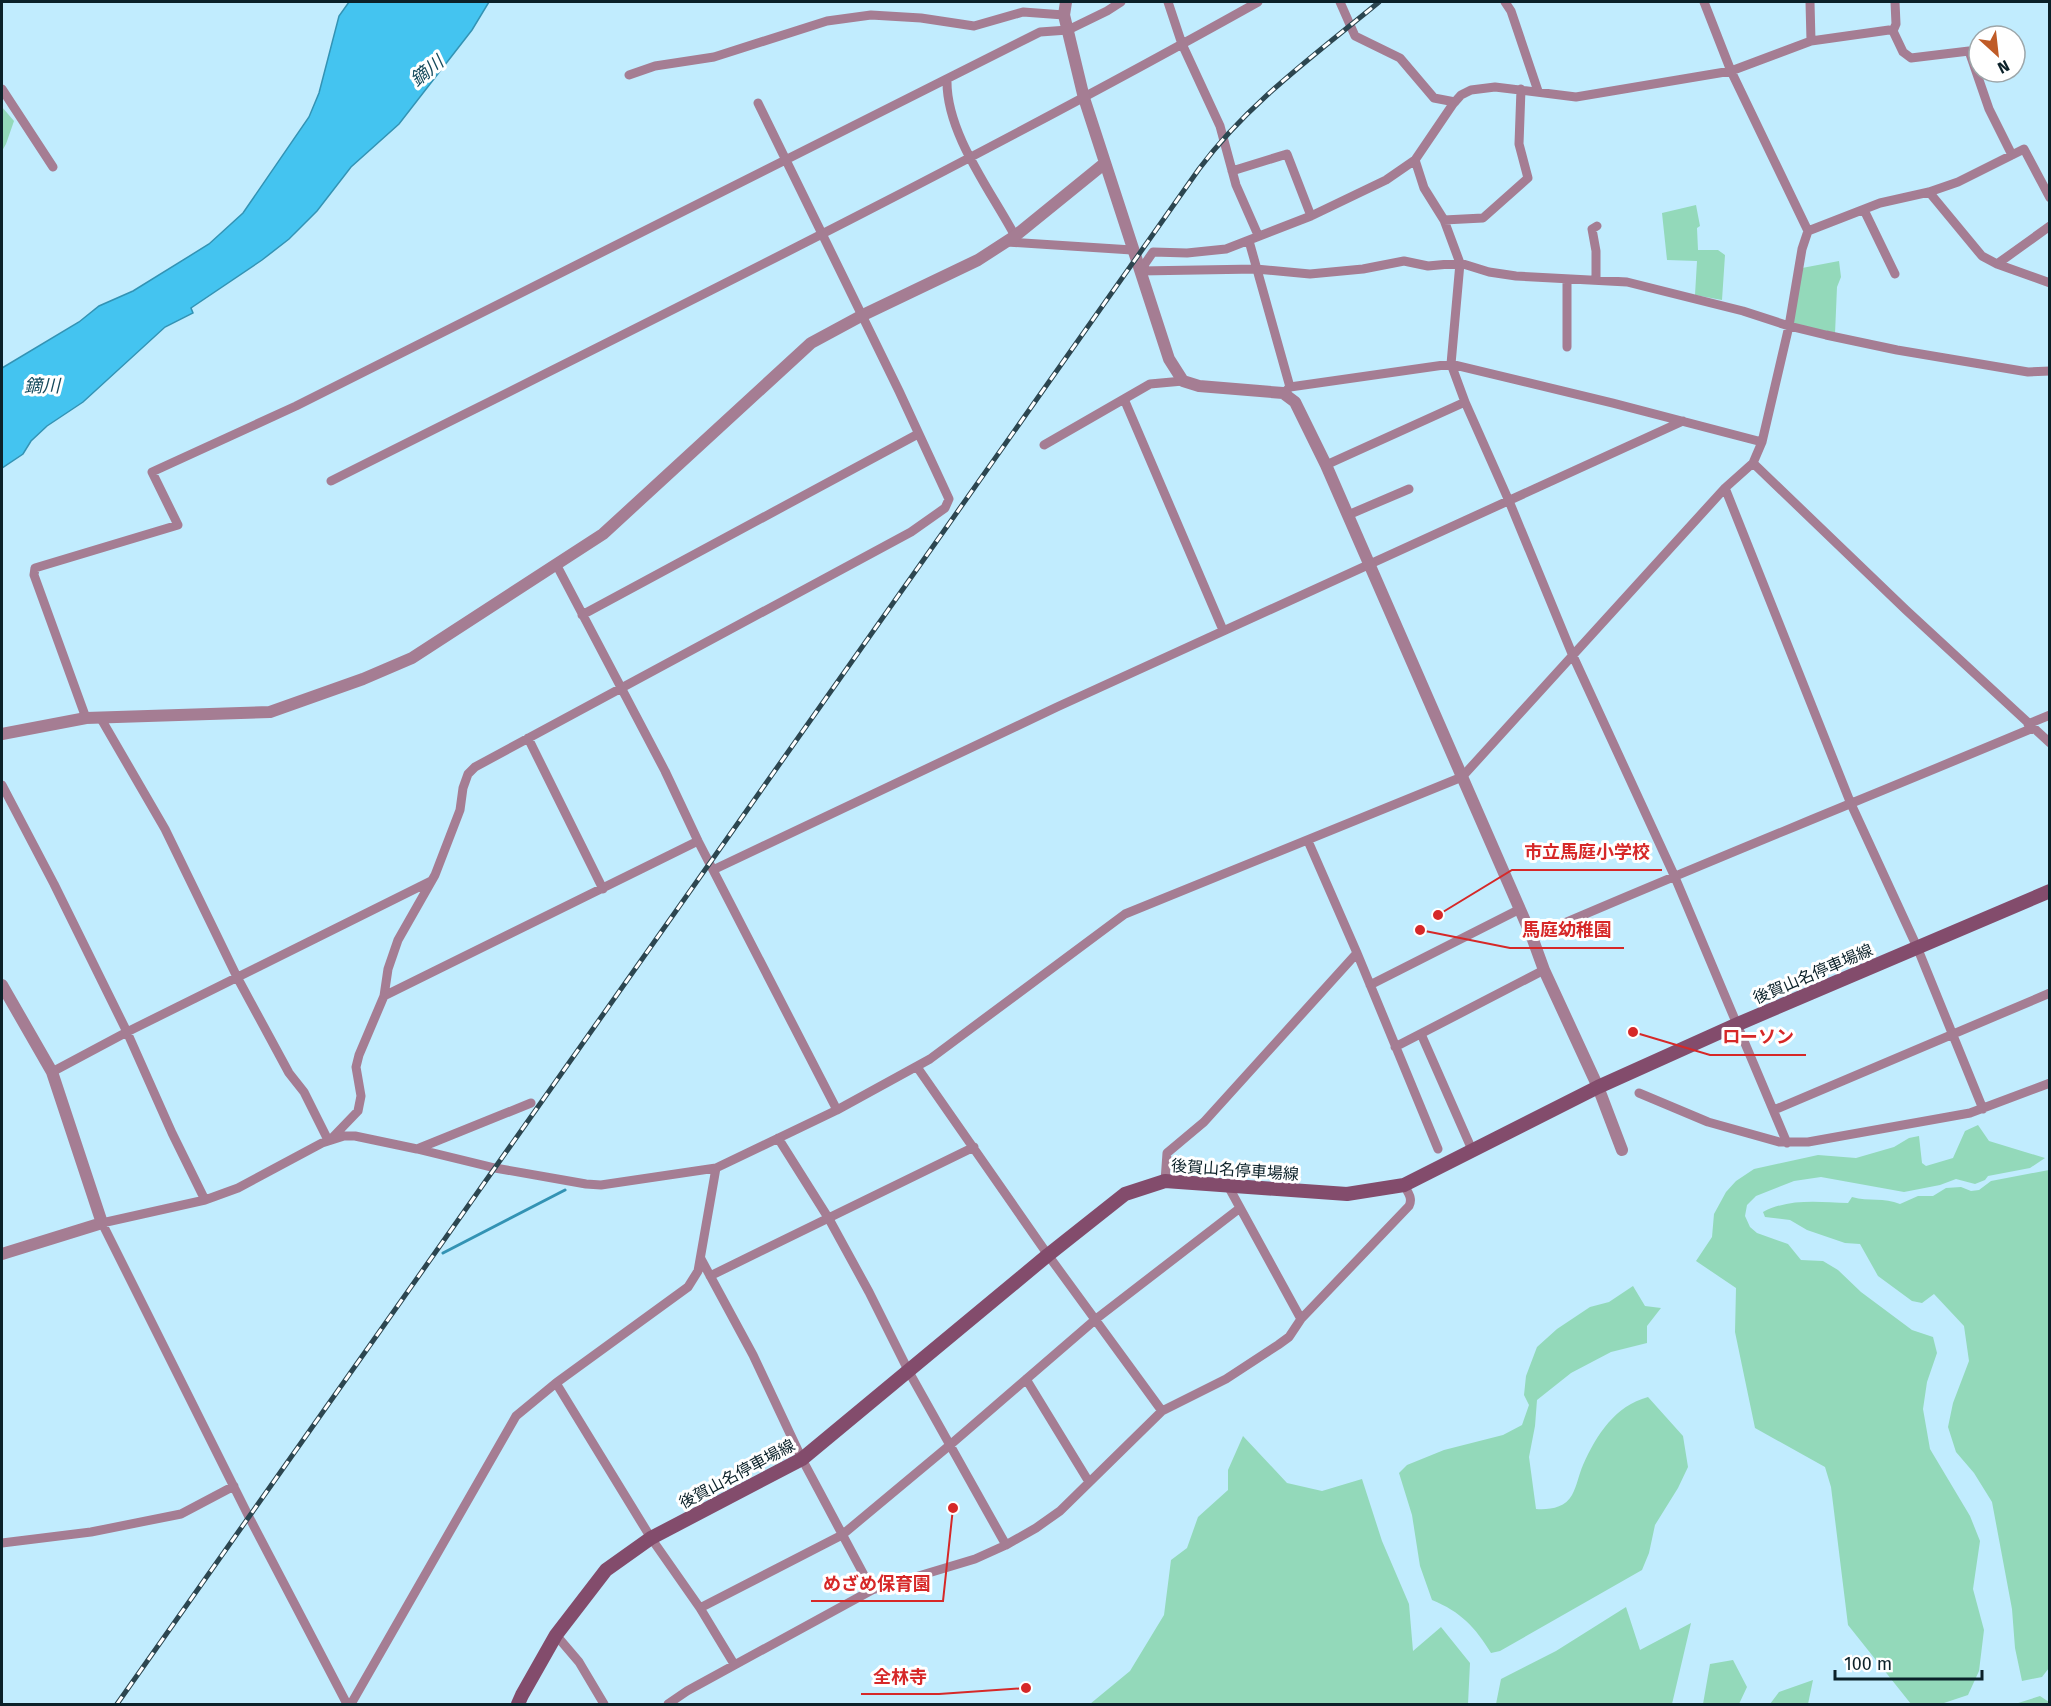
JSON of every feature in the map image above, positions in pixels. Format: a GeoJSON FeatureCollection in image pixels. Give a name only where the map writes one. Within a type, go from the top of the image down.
{"type":"FeatureCollection","features":[{"type":"Feature","properties":{"kind":"main road","name":"後賀山名停車場線"},"geometry":{"type":"LineString","coordinates":[[518,1704],[556,1635],[606,1570],[651,1538],[802,1459],[1125,1194],[1165,1181],[1347,1194],[1404,1185],[1598,1087],[1738,1024],[2049,891]]}},
{"type":"Feature","properties":{"kind":"street"},"geometry":{"type":"LineString","coordinates":[[1066,2],[1065,15],[1084,98],[1169,359],[1183,381]]}},
{"type":"Feature","properties":{"kind":"street"},"geometry":{"type":"LineString","coordinates":[[86,718],[34,575],[35,568],[178,525],[152,472],[296,406],[1040,32],[1068,30],[1121,2]]}},
{"type":"Feature","properties":{"kind":"street"},"geometry":{"type":"LineString","coordinates":[[1168,2],[1182,44],[1220,126],[1232,171],[1258,235]]}},
{"type":"Feature","properties":{"kind":"street"},"geometry":{"type":"LineString","coordinates":[[331,482],[822,236],[970,156],[1084,98],[1258,2]]}},
{"type":"Feature","properties":{"kind":"street"},"geometry":{"type":"LineString","coordinates":[[1340,2],[1355,36],[1400,57],[1434,98],[1455,102]]}},
{"type":"Feature","properties":{"kind":"street"},"geometry":{"type":"LineString","coordinates":[[1505,2],[1511,11],[1538,91]]}},
{"type":"Feature","properties":{"kind":"street"},"geometry":{"type":"LineString","coordinates":[[330,1139],[355,1136],[495,1168],[594,1184],[716,1168],[837,1110],[930,1059],[1125,914],[1462,777],[1725,488],[1753,463],[1762,442],[1789,326],[1802,249],[1808,231],[1731,71],[1704,2]]}},
{"type":"Feature","properties":{"kind":"street"},"geometry":{"type":"LineString","coordinates":[[1810,2],[1811,41]]}},
{"type":"Feature","properties":{"kind":"street"},"geometry":{"type":"LineString","coordinates":[[1895,2],[1896,24],[1893,31],[1903,52],[1911,58],[1969,51],[1989,109],[2012,155]]}},
{"type":"Feature","properties":{"kind":"street"},"geometry":{"type":"LineString","coordinates":[[628,75],[655,66],[714,57],[827,21],[872,15],[921,18],[974,26],[1023,12],[1065,15]]}},
{"type":"Feature","properties":{"kind":"street"},"geometry":{"type":"LineString","coordinates":[[1140,272],[1153,252],[1186,253],[1226,249],[1311,216],[1386,180],[1414,160],[1461,95],[1481,88],[1521,89],[1576,97],[1731,71],[1811,41],[1893,31]]}},
{"type":"Feature","properties":{"kind":"street"},"geometry":{"type":"LineString","coordinates":[[947,80],[947,94],[951,109],[970,156],[1011,239]]}},
{"type":"Feature","properties":{"kind":"street"},"geometry":{"type":"LineString","coordinates":[[2,89],[53,167]]}},
{"type":"Feature","properties":{"kind":"street"},"geometry":{"type":"LineString","coordinates":[[1444,220],[1483,218],[1528,178],[1519,144],[1521,89]]}},
{"type":"Feature","properties":{"kind":"street"},"geometry":{"type":"LineString","coordinates":[[2,1254],[102,1223],[205,1200],[238,1188],[330,1139],[358,1111],[361,1096],[356,1067],[359,1055],[384,996],[388,969],[398,939],[431,881],[460,810],[463,788],[468,774],[476,767],[528,738],[910,532],[945,508],[949,499],[899,391],[758,104]]}},
{"type":"Feature","properties":{"kind":"street"},"geometry":{"type":"LineString","coordinates":[[1808,231],[1880,203],[1929,192],[1958,182],[2024,149],[2049,198]]}},
{"type":"Feature","properties":{"kind":"street"},"geometry":{"type":"LineString","coordinates":[[1232,171],[1287,154],[1311,216]]}},
{"type":"Feature","properties":{"kind":"street"},"geometry":{"type":"LineString","coordinates":[[1414,160],[1424,188],[1444,220],[1460,263],[1451,364],[1465,402],[1573,656],[1674,875],[1787,1143]]}},
{"type":"Feature","properties":{"kind":"street"},"geometry":{"type":"LineString","coordinates":[[2,734],[86,718],[255,714],[284,709],[363,680],[412,658],[603,534],[811,343],[861,316],[978,260],[1011,239],[1106,163]]}},
{"type":"Feature","properties":{"kind":"street"},"geometry":{"type":"LineString","coordinates":[[1929,192],[1982,256],[2049,284]]}},
{"type":"Feature","properties":{"kind":"street"},"geometry":{"type":"LineString","coordinates":[[1864,210],[1895,274]]}},
{"type":"Feature","properties":{"kind":"street"},"geometry":{"type":"LineString","coordinates":[[1596,280],[1596,251],[1592,229],[1597,226]]}},
{"type":"Feature","properties":{"kind":"street"},"geometry":{"type":"LineString","coordinates":[[1997,264],[2049,226]]}},
{"type":"Feature","properties":{"kind":"street"},"geometry":{"type":"LineString","coordinates":[[1011,239],[1132,250]]}},
{"type":"Feature","properties":{"kind":"street"},"geometry":{"type":"LineString","coordinates":[[1249,241],[1287,390],[1326,465],[1520,909],[1544,970],[1598,1087],[1622,1150]]}},
{"type":"Feature","properties":{"kind":"street"},"geometry":{"type":"LineString","coordinates":[[1140,272],[1257,269],[1310,274],[1363,269],[1404,261],[1428,266],[1460,263],[1489,272],[1516,276],[1627,282],[1743,310],[1789,326],[1897,350],[2021,371],[2049,371]]}},
{"type":"Feature","properties":{"kind":"street"},"geometry":{"type":"LineString","coordinates":[[1567,279],[1567,347]]}},
{"type":"Feature","properties":{"kind":"street"},"geometry":{"type":"LineString","coordinates":[[1044,445],[1150,384],[1183,381],[1199,386],[1287,390],[1451,364],[1762,442]]}},
{"type":"Feature","properties":{"kind":"street"},"geometry":{"type":"LineString","coordinates":[[1124,399],[1223,630]]}},
{"type":"Feature","properties":{"kind":"street"},"geometry":{"type":"LineString","coordinates":[[1326,465],[1465,402]]}},
{"type":"Feature","properties":{"kind":"street"},"geometry":{"type":"LineString","coordinates":[[715,869],[1223,630],[1683,421]]}},
{"type":"Feature","properties":{"kind":"street"},"geometry":{"type":"LineString","coordinates":[[582,615],[918,434]]}},
{"type":"Feature","properties":{"kind":"street"},"geometry":{"type":"LineString","coordinates":[[1753,463],[2049,743]]}},
{"type":"Feature","properties":{"kind":"street"},"geometry":{"type":"LineString","coordinates":[[1725,488],[1851,804],[1917,947],[1983,1108]]}},
{"type":"Feature","properties":{"kind":"street"},"geometry":{"type":"LineString","coordinates":[[1348,515],[1409,489]]}},
{"type":"Feature","properties":{"kind":"street"},"geometry":{"type":"LineString","coordinates":[[556,564],[715,869],[837,1110]]}},
{"type":"Feature","properties":{"kind":"street"},"geometry":{"type":"LineString","coordinates":[[1532,937],[1674,875],[1851,804],[2030,726],[2049,715]]}},
{"type":"Feature","properties":{"kind":"street"},"geometry":{"type":"LineString","coordinates":[[100,717],[165,829],[237,977],[289,1073],[304,1092],[330,1139]]}},
{"type":"Feature","properties":{"kind":"street"},"geometry":{"type":"LineString","coordinates":[[528,738],[603,889]]}},
{"type":"Feature","properties":{"kind":"street"},"geometry":{"type":"LineString","coordinates":[[2,785],[128,1032],[172,1133],[205,1200]]}},
{"type":"Feature","properties":{"kind":"street"},"geometry":{"type":"LineString","coordinates":[[384,996],[699,840]]}},
{"type":"Feature","properties":{"kind":"street"},"geometry":{"type":"LineString","coordinates":[[1308,841],[1438,1149]]}},
{"type":"Feature","properties":{"kind":"street"},"geometry":{"type":"LineString","coordinates":[[52,1072],[431,881]]}},
{"type":"Feature","properties":{"kind":"street"},"geometry":{"type":"LineString","coordinates":[[1370,985],[1520,909]]}},
{"type":"Feature","properties":{"kind":"street"},"geometry":{"type":"LineString","coordinates":[[1165,1181],[1167,1153],[1204,1122],[1357,953]]}},
{"type":"Feature","properties":{"kind":"street"},"geometry":{"type":"LineString","coordinates":[[1395,1047],[1544,970]]}},
{"type":"Feature","properties":{"kind":"street"},"geometry":{"type":"LineString","coordinates":[[2,985],[52,1072],[102,1223],[234,1486],[349,1704]]}},
{"type":"Feature","properties":{"kind":"street"},"geometry":{"type":"LineString","coordinates":[[1774,1110],[2049,993]]}},
{"type":"Feature","properties":{"kind":"street"},"geometry":{"type":"LineString","coordinates":[[1421,1034],[1473,1152]]}},
{"type":"Feature","properties":{"kind":"street"},"geometry":{"type":"LineString","coordinates":[[917,1066],[1048,1255],[1162,1411]]}},
{"type":"Feature","properties":{"kind":"street"},"geometry":{"type":"LineString","coordinates":[[1639,1093],[1708,1122],[1787,1143],[1808,1142],[1970,1113],[2049,1083]]}},
{"type":"Feature","properties":{"kind":"street"},"geometry":{"type":"LineString","coordinates":[[417,1149],[531,1103]]}},
{"type":"Feature","properties":{"kind":"street"},"geometry":{"type":"LineString","coordinates":[[777,1138],[829,1218],[909,1372],[1006,1545]]}},
{"type":"Feature","properties":{"kind":"street"},"geometry":{"type":"LineString","coordinates":[[710,1276],[974,1147]]}},
{"type":"Feature","properties":{"kind":"street"},"geometry":{"type":"LineString","coordinates":[[349,1704],[516,1416],[556,1383],[688,1287],[698,1271],[701,1259],[716,1168]]}},
{"type":"Feature","properties":{"kind":"street"},"geometry":{"type":"LineString","coordinates":[[1227,1184],[1301,1319]]}},
{"type":"Feature","properties":{"kind":"street"},"geometry":{"type":"LineString","coordinates":[[668,1704],[734,1664],[872,1590],[975,1559],[1006,1545],[1060,1510],[1162,1411],[1226,1379],[1288,1336],[1301,1319],[1409,1206],[1410,1196],[1404,1185]]}},
{"type":"Feature","properties":{"kind":"street"},"geometry":{"type":"LineString","coordinates":[[700,1608],[842,1535],[1096,1319],[1240,1208]]}},
{"type":"Feature","properties":{"kind":"street"},"geometry":{"type":"LineString","coordinates":[[701,1259],[753,1355],[802,1459],[872,1590]]}},
{"type":"Feature","properties":{"kind":"street"},"geometry":{"type":"LineString","coordinates":[[1026,1379],[1089,1482]]}},
{"type":"Feature","properties":{"kind":"street"},"geometry":{"type":"LineString","coordinates":[[556,1383],[651,1538],[700,1608],[734,1664]]}},
{"type":"Feature","properties":{"kind":"street"},"geometry":{"type":"LineString","coordinates":[[2,1543],[91,1532],[181,1514],[234,1486]]}},
{"type":"Feature","properties":{"kind":"street"},"geometry":{"type":"LineString","coordinates":[[556,1635],[579,1662],[604,1704]]}},
{"type":"Feature","properties":{"kind":"green space"},"geometry":{"type":"Polygon","coordinates":[[[2,107],[14,121],[2,151],[2,107]]]}},
{"type":"Feature","properties":{"kind":"green space"},"geometry":{"type":"Polygon","coordinates":[[[1696,205],[1700,226],[1697,228],[1698,250],[1718,250],[1725,255],[1722,300],[1695,295],[1697,261],[1667,260],[1662,213],[1696,205]]]}},
{"type":"Feature","properties":{"kind":"green space"},"geometry":{"type":"Polygon","coordinates":[[[1839,261],[1841,277],[1837,287],[1835,334],[1792,324],[1802,268],[1839,261]]]}},
{"type":"Feature","properties":{"kind":"green space"},"geometry":{"type":"Polygon","coordinates":[[[1978,1125],[1989,1141],[2045,1158],[2030,1168],[1988,1176],[1985,1180],[1975,1184],[1956,1179],[1940,1185],[1904,1192],[1821,1177],[1794,1181],[1756,1196],[1747,1205],[1745,1216],[1750,1227],[1757,1233],[1788,1244],[1801,1260],[1823,1261],[1838,1270],[1861,1292],[1912,1330],[1933,1337],[1937,1353],[1927,1382],[1923,1409],[1930,1449],[1970,1516],[1980,1541],[1973,1589],[1984,1630],[1979,1671],[1968,1695],[1941,1704],[1911,1704],[1848,1625],[1831,1487],[1825,1467],[1755,1428],[1735,1332],[1736,1288],[1696,1261],[1712,1237],[1714,1214],[1726,1192],[1736,1181],[1754,1169],[1818,1155],[1856,1158],[1894,1147],[1909,1138],[1919,1136],[1922,1163],[1926,1166],[1953,1158],[1965,1131],[1978,1125]]]}},
{"type":"Feature","properties":{"kind":"green space"},"geometry":{"type":"Polygon","coordinates":[[[2049,1170],[2049,1668],[2042,1677],[2022,1681],[2015,1648],[2012,1609],[1992,1502],[1974,1473],[1956,1452],[1948,1427],[1953,1403],[1969,1361],[1964,1326],[1934,1294],[1922,1303],[1912,1301],[1878,1276],[1860,1244],[1845,1243],[1807,1230],[1790,1220],[1765,1217],[1763,1212],[1794,1203],[1848,1203],[1852,1197],[1900,1204],[1918,1196],[1933,1196],[1946,1188],[1961,1187],[1971,1191],[1979,1190],[1991,1181],[2049,1170]]]}},
{"type":"Feature","properties":{"kind":"green space"},"geometry":{"type":"Polygon","coordinates":[[[1633,1286],[1645,1306],[1661,1308],[1647,1326],[1647,1343],[1611,1352],[1571,1373],[1537,1400],[1529,1457],[1536,1509],[1556,1507],[1569,1499],[1588,1454],[1601,1432],[1626,1407],[1648,1397],[1683,1436],[1688,1467],[1655,1525],[1649,1553],[1642,1570],[1500,1651],[1491,1653],[1466,1621],[1432,1600],[1420,1566],[1412,1515],[1399,1473],[1407,1465],[1444,1450],[1503,1435],[1522,1425],[1529,1405],[1524,1395],[1526,1376],[1537,1347],[1557,1329],[1590,1307],[1609,1302],[1633,1286]]]}},
{"type":"Feature","properties":{"kind":"green space"},"geometry":{"type":"Polygon","coordinates":[[[1243,1436],[1287,1483],[1322,1491],[1362,1479],[1382,1541],[1409,1604],[1413,1651],[1441,1627],[1470,1663],[1468,1704],[1090,1704],[1130,1671],[1164,1615],[1171,1560],[1187,1548],[1198,1517],[1228,1490],[1228,1470],[1243,1436]]]}},
{"type":"Feature","properties":{"kind":"green space"},"geometry":{"type":"Polygon","coordinates":[[[1626,1607],[1640,1650],[1691,1623],[1672,1704],[1496,1704],[1501,1679],[1556,1651],[1626,1607]]]}},
{"type":"Feature","properties":{"kind":"green space"},"geometry":{"type":"Polygon","coordinates":[[[1733,1660],[1747,1687],[1739,1704],[1703,1704],[1710,1664],[1733,1660]]]}},
{"type":"Feature","properties":{"kind":"green space"},"geometry":{"type":"Polygon","coordinates":[[[1813,1680],[1808,1704],[1770,1704],[1779,1692],[1813,1680]]]}},
{"type":"Feature","properties":{"kind":"green space"},"geometry":{"type":"Polygon","coordinates":[[[2040,1696],[2049,1704],[2015,1704],[2040,1696]]]}},
{"type":"Feature","properties":{"kind":"water","name":"鏑川"},"geometry":{"type":"Polygon","coordinates":[[[349,2],[489,2],[472,30],[399,124],[351,167],[317,211],[289,239],[191,308],[193,313],[165,327],[83,402],[47,426],[31,441],[23,454],[2,468],[2,368],[79,322],[99,306],[133,291],[209,244],[243,213],[309,117],[319,93],[339,16],[349,2]]]}},
{"type":"Feature","properties":{"kind":"waterway"},"geometry":{"type":"LineString","coordinates":[[443,1253],[565,1190]]}},
{"type":"Feature","properties":{"kind":"railway"},"geometry":{"type":"LineString","coordinates":[[117,1704],[1199,169],[1218,145],[1261,101],[1307,60],[1379,2]]}},
{"type":"Feature","properties":{"kind":"place","name":"市立馬庭小学校"},"geometry":{"type":"Point","coordinates":[1438,915]}},
{"type":"Feature","properties":{"kind":"place","name":"馬庭幼稚園"},"geometry":{"type":"Point","coordinates":[1420,930]}},
{"type":"Feature","properties":{"kind":"place","name":"ローソン"},"geometry":{"type":"Point","coordinates":[1633,1032]}},
{"type":"Feature","properties":{"kind":"place","name":"めざめ保育園"},"geometry":{"type":"Point","coordinates":[953,1508]}},
{"type":"Feature","properties":{"kind":"place","name":"全林寺"},"geometry":{"type":"Point","coordinates":[1026,1688]}}]}
